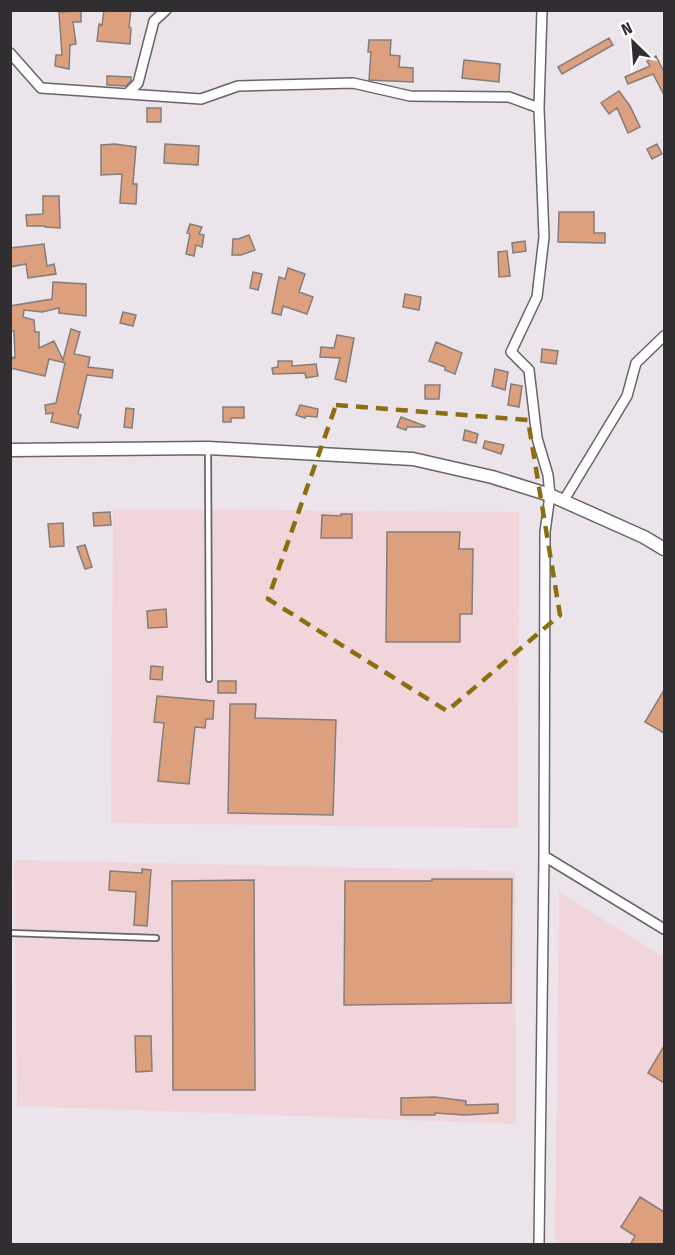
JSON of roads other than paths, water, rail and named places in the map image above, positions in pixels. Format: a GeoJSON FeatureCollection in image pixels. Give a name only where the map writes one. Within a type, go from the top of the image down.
{"type":"FeatureCollection","features":[{"type":"Feature","properties":{"kind":"street"},"geometry":{"type":"LineString","coordinates":[[128,93],[138,83],[154,21],[166,10]]}},
{"type":"Feature","properties":{"kind":"street"},"geometry":{"type":"LineString","coordinates":[[539,1245],[545,532],[550,495],[548,475],[537,438],[529,370],[511,351],[537,297],[544,237],[539,108],[542,10]]}},
{"type":"Feature","properties":{"kind":"street"},"geometry":{"type":"LineString","coordinates":[[10,53],[40,88],[201,99],[238,86],[353,83],[410,96],[509,98],[539,108]]}},
{"type":"Feature","properties":{"kind":"street"},"geometry":{"type":"LineString","coordinates":[[564,500],[627,396],[636,363],[664,336]]}},
{"type":"Feature","properties":{"kind":"street"},"geometry":{"type":"LineString","coordinates":[[10,450],[208,448],[413,459],[492,477],[564,500],[644,537],[664,549]]}},
{"type":"Feature","properties":{"kind":"street"},"geometry":{"type":"LineString","coordinates":[[544,856],[664,929]]}},
{"type":"Feature","properties":{"kind":"lane"},"geometry":{"type":"LineString","coordinates":[[208,448],[209,679]]}},
{"type":"Feature","properties":{"kind":"lane"},"geometry":{"type":"LineString","coordinates":[[10,933],[156,938]]}}]}
